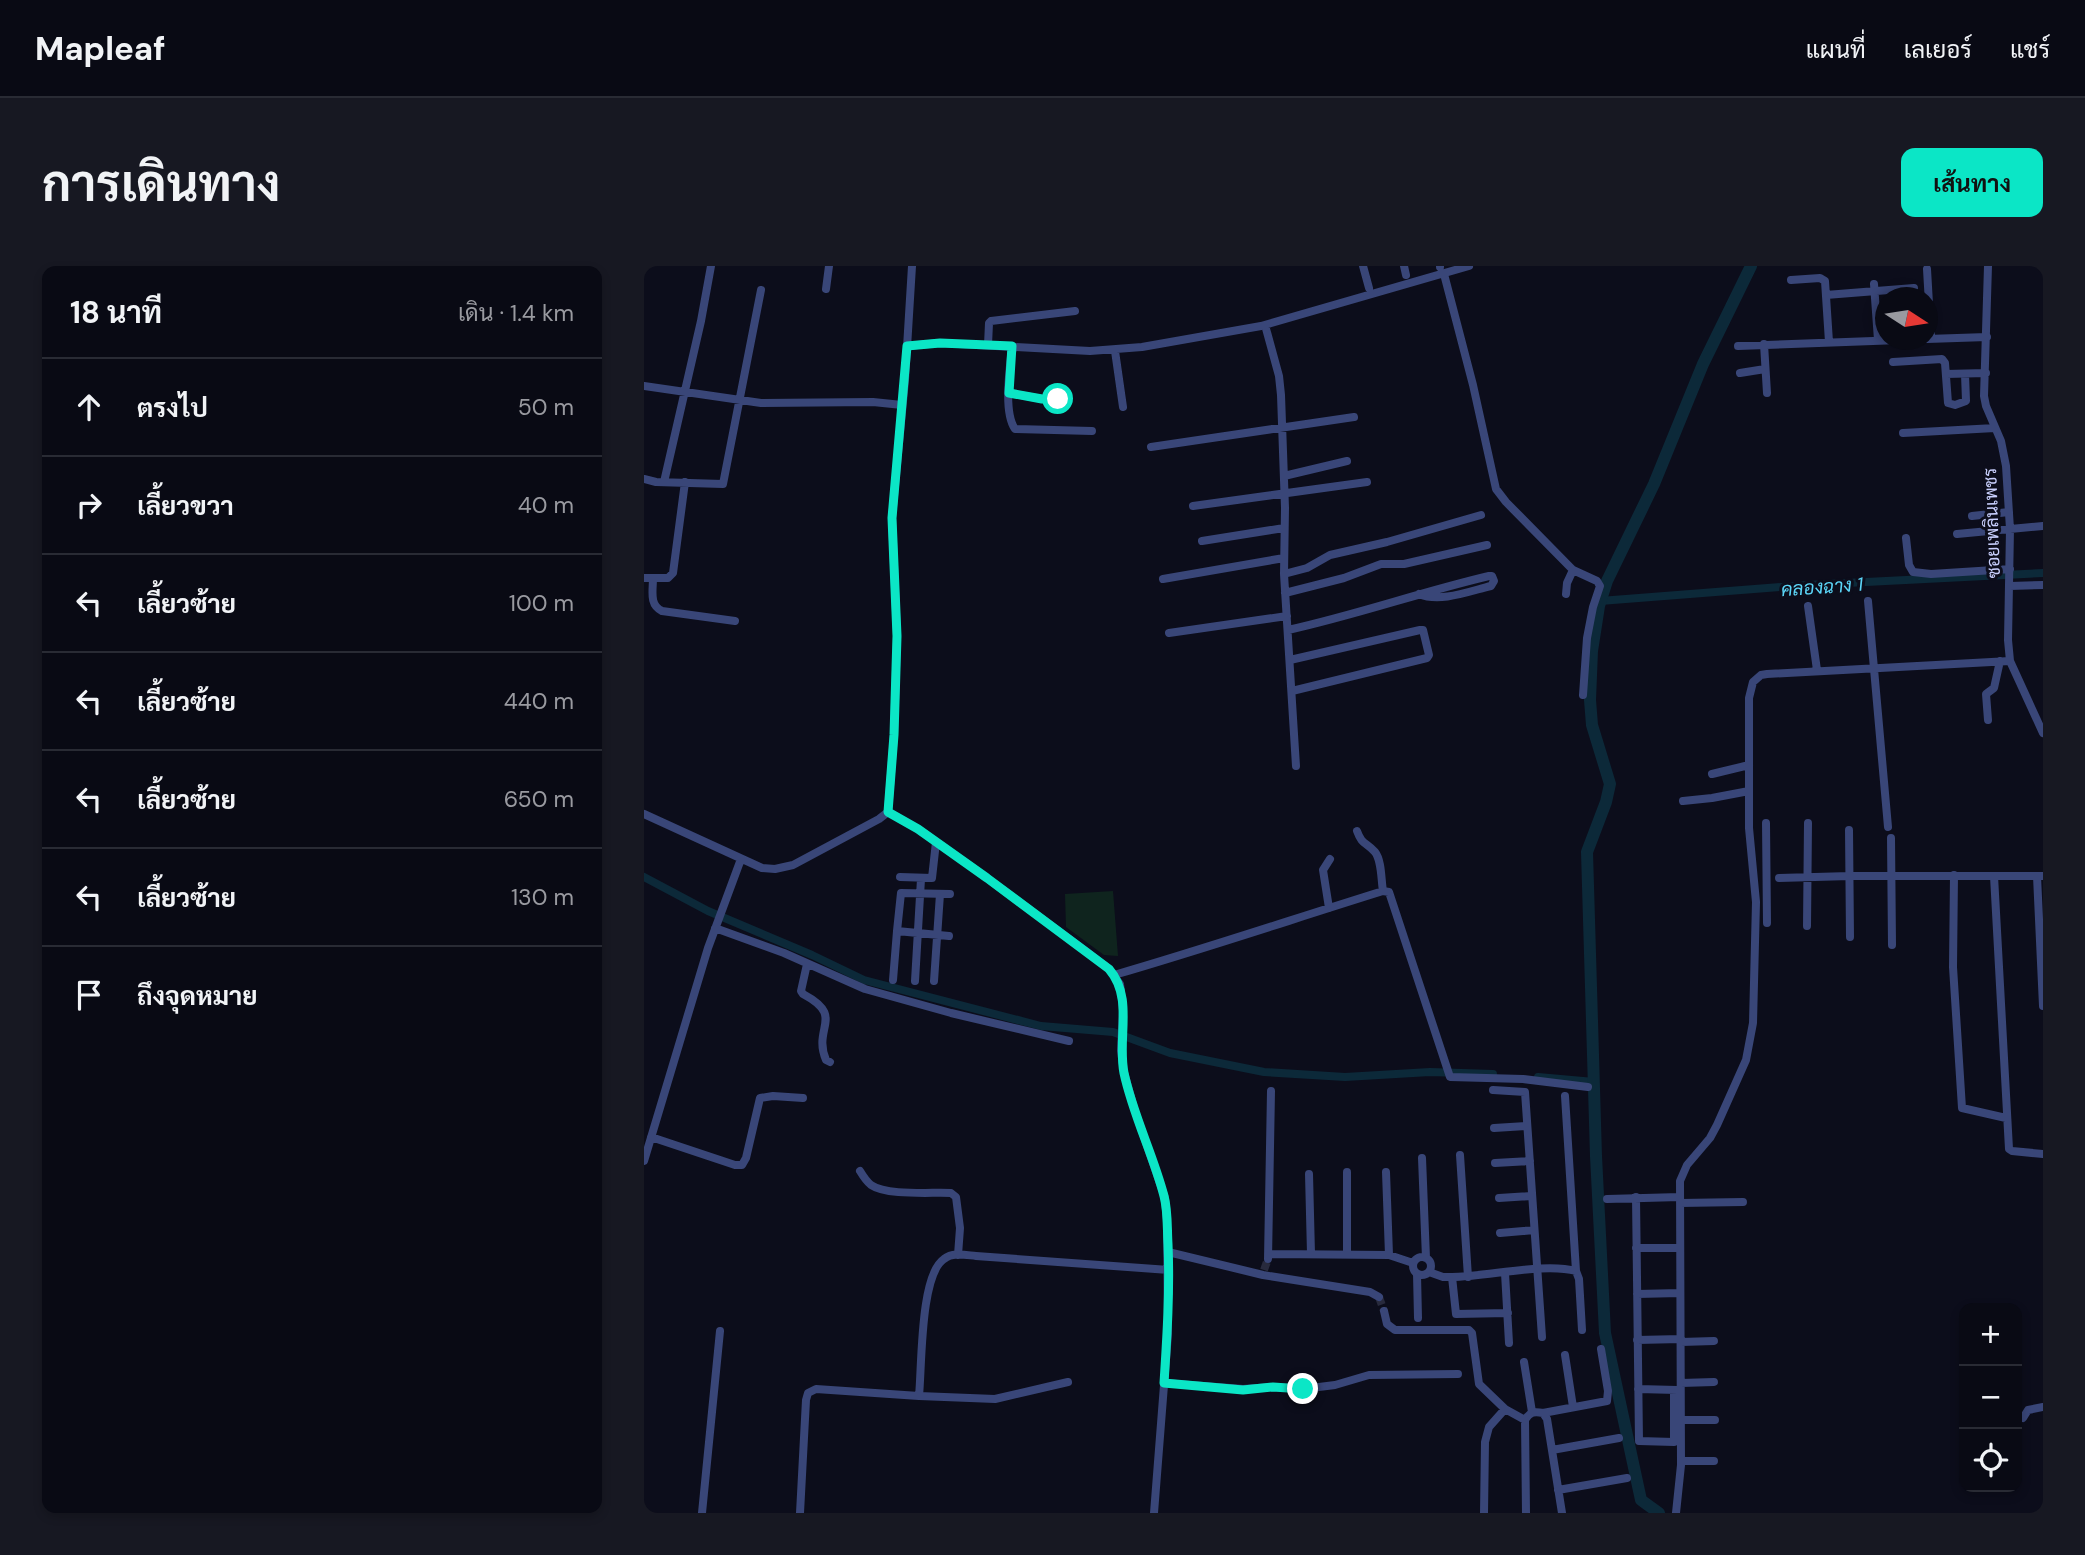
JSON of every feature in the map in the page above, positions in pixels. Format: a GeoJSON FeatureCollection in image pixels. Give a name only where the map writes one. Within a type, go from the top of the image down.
{"type":"FeatureCollection","features":[{"type":"Feature","properties":{"kind":"street"},"geometry":{"type":"LineString","coordinates":[[664,482],[709,286],[711,266]]}},
{"type":"Feature","properties":{"kind":"street"},"geometry":{"type":"LineString","coordinates":[[826,289],[829,266]]}},
{"type":"Feature","properties":{"kind":"street"},"geometry":{"type":"LineString","coordinates":[[644,814],[741,859],[762,867],[783,869],[888,812],[897,636],[892,518],[912,266]]}},
{"type":"Feature","properties":{"kind":"street"},"geometry":{"type":"LineString","coordinates":[[1363,266],[1369,288]]}},
{"type":"Feature","properties":{"kind":"street"},"geometry":{"type":"LineString","coordinates":[[907,346],[940,343],[1119,350],[1265,325],[1441,269],[1469,266]]}},
{"type":"Feature","properties":{"kind":"street","name":"ซอยเพลินเพชร"},"geometry":{"type":"LineString","coordinates":[[1988,266],[1986,406],[2005,460],[2010,529],[2010,661],[2043,733]]}},
{"type":"Feature","properties":{"kind":"street"},"geometry":{"type":"LineString","coordinates":[[1441,269],[1499,495],[1573,570],[1597,581],[1600,586],[1587,638],[1583,695]]}},
{"type":"Feature","properties":{"kind":"street"},"geometry":{"type":"LineString","coordinates":[[1927,270],[1927,287]]}},
{"type":"Feature","properties":{"kind":"street"},"geometry":{"type":"LineString","coordinates":[[1791,280],[1823,279],[1829,342]]}},
{"type":"Feature","properties":{"kind":"street"},"geometry":{"type":"LineString","coordinates":[[1826,295],[1874,288],[1875,301]]}},
{"type":"Feature","properties":{"kind":"street"},"geometry":{"type":"LineString","coordinates":[[644,479],[723,484],[761,290]]}},
{"type":"Feature","properties":{"kind":"street"},"geometry":{"type":"LineString","coordinates":[[989,345],[991,321],[1074,311]]}},
{"type":"Feature","properties":{"kind":"street"},"geometry":{"type":"LineString","coordinates":[[1265,325],[1280,382],[1284,574],[1296,766]]}},
{"type":"Feature","properties":{"kind":"street"},"geometry":{"type":"LineString","coordinates":[[1938,339],[1987,337]]}},
{"type":"Feature","properties":{"kind":"street"},"geometry":{"type":"LineString","coordinates":[[1738,345],[1875,340]]}},
{"type":"Feature","properties":{"kind":"street"},"geometry":{"type":"LineString","coordinates":[[1764,344],[1767,393]]}},
{"type":"Feature","properties":{"kind":"street"},"geometry":{"type":"LineString","coordinates":[[1012,346],[1009,393],[1014,429],[1092,431]]}},
{"type":"Feature","properties":{"kind":"street"},"geometry":{"type":"LineString","coordinates":[[1119,350],[1123,407]]}},
{"type":"Feature","properties":{"kind":"street"},"geometry":{"type":"LineString","coordinates":[[1893,362],[1942,359],[1948,402],[1955,405],[1966,401],[1965,374]]}},
{"type":"Feature","properties":{"kind":"street"},"geometry":{"type":"LineString","coordinates":[[1740,373],[1765,369]]}},
{"type":"Feature","properties":{"kind":"street"},"geometry":{"type":"LineString","coordinates":[[1946,374],[1986,373]]}},
{"type":"Feature","properties":{"kind":"street"},"geometry":{"type":"LineString","coordinates":[[644,386],[774,404],[873,402],[902,405]]}},
{"type":"Feature","properties":{"kind":"street"},"geometry":{"type":"LineString","coordinates":[[1009,393],[1058,399]]}},
{"type":"Feature","properties":{"kind":"street"},"geometry":{"type":"LineString","coordinates":[[1151,447],[1281,426],[1354,418]]}},
{"type":"Feature","properties":{"kind":"street"},"geometry":{"type":"LineString","coordinates":[[1903,433],[1995,428]]}},
{"type":"Feature","properties":{"kind":"street"},"geometry":{"type":"LineString","coordinates":[[1284,476],[1347,461]]}},
{"type":"Feature","properties":{"kind":"street"},"geometry":{"type":"LineString","coordinates":[[684,482],[675,568],[668,578],[649,578],[653,603],[662,611],[735,621]]}},
{"type":"Feature","properties":{"kind":"street"},"geometry":{"type":"LineString","coordinates":[[1193,506],[1367,482]]}},
{"type":"Feature","properties":{"kind":"street"},"geometry":{"type":"LineString","coordinates":[[1972,516],[2009,512]]}},
{"type":"Feature","properties":{"kind":"street"},"geometry":{"type":"LineString","coordinates":[[1284,574],[1307,568],[1331,555],[1481,516]]}},
{"type":"Feature","properties":{"kind":"street"},"geometry":{"type":"LineString","coordinates":[[1957,534],[2043,526]]}},
{"type":"Feature","properties":{"kind":"street"},"geometry":{"type":"LineString","coordinates":[[1202,541],[1284,528]]}},
{"type":"Feature","properties":{"kind":"street"},"geometry":{"type":"LineString","coordinates":[[1906,538],[1909,565],[1913,572],[1931,575],[2010,575],[2043,585]]}},
{"type":"Feature","properties":{"kind":"street"},"geometry":{"type":"LineString","coordinates":[[1285,593],[1344,578],[1381,564],[1404,564],[1487,545]]}},
{"type":"Feature","properties":{"kind":"street"},"geometry":{"type":"LineString","coordinates":[[1163,579],[1284,558]]}},
{"type":"Feature","properties":{"kind":"street"},"geometry":{"type":"LineString","coordinates":[[1566,594],[1567,583],[1573,570]]}},
{"type":"Feature","properties":{"kind":"street"},"geometry":{"type":"LineString","coordinates":[[1288,630],[1363,612],[1419,594],[1489,576],[1492,576],[1494,581],[1492,586],[1440,597],[1431,598],[1419,594]]}},
{"type":"Feature","properties":{"kind":"street"},"geometry":{"type":"LineString","coordinates":[[1868,601],[1888,827]]}},
{"type":"Feature","properties":{"kind":"street"},"geometry":{"type":"LineString","coordinates":[[1808,606],[1817,670]]}},
{"type":"Feature","properties":{"kind":"street"},"geometry":{"type":"LineString","coordinates":[[1169,633],[1287,616]]}},
{"type":"Feature","properties":{"kind":"street"},"geometry":{"type":"LineString","coordinates":[[1290,660],[1420,630],[1423,631],[1429,655],[1427,659],[1395,668],[1292,691]]}},
{"type":"Feature","properties":{"kind":"street"},"geometry":{"type":"LineString","coordinates":[[1988,720],[1986,694],[1994,688],[2000,661]]}},
{"type":"Feature","properties":{"kind":"street"},"geometry":{"type":"LineString","coordinates":[[1636,1197],[1639,1441],[1674,1441],[1681,1340],[1682,1172],[1710,1138],[1748,1050],[1754,1000],[1755,879],[1749,828],[1749,698],[1753,682],[1761,675],[1767,674],[2010,661]]}},
{"type":"Feature","properties":{"kind":"street"},"geometry":{"type":"LineString","coordinates":[[1712,774],[1749,765]]}},
{"type":"Feature","properties":{"kind":"street"},"geometry":{"type":"LineString","coordinates":[[1683,801],[1749,791]]}},
{"type":"Feature","properties":{"kind":"street"},"geometry":{"type":"LineString","coordinates":[[888,812],[936,842],[1087,952],[1114,975],[1122,993],[1124,1072],[1165,1198],[1168,1252],[1164,1269],[1164,1383],[1154,1513]]}},
{"type":"Feature","properties":{"kind":"street"},"geometry":{"type":"LineString","coordinates":[[1766,822],[1768,923]]}},
{"type":"Feature","properties":{"kind":"street"},"geometry":{"type":"LineString","coordinates":[[1807,926],[1808,823]]}},
{"type":"Feature","properties":{"kind":"street"},"geometry":{"type":"LineString","coordinates":[[1849,830],[1850,937]]}},
{"type":"Feature","properties":{"kind":"street"},"geometry":{"type":"LineString","coordinates":[[1357,831],[1360,840],[1374,850],[1378,857],[1383,891]]}},
{"type":"Feature","properties":{"kind":"street"},"geometry":{"type":"LineString","coordinates":[[1891,838],[1892,945]]}},
{"type":"Feature","properties":{"kind":"street"},"geometry":{"type":"LineString","coordinates":[[900,877],[930,880],[933,875],[936,842]]}},
{"type":"Feature","properties":{"kind":"street"},"geometry":{"type":"LineString","coordinates":[[644,1161],[716,926],[741,859]]}},
{"type":"Feature","properties":{"kind":"street"},"geometry":{"type":"LineString","coordinates":[[1329,908],[1323,870],[1330,859]]}},
{"type":"Feature","properties":{"kind":"street"},"geometry":{"type":"LineString","coordinates":[[1779,878],[1892,875],[2040,876],[2043,1006]]}},
{"type":"Feature","properties":{"kind":"street"},"geometry":{"type":"LineString","coordinates":[[1954,875],[1953,967],[1962,1108],[2006,1118]]}},
{"type":"Feature","properties":{"kind":"street"},"geometry":{"type":"LineString","coordinates":[[1994,876],[2009,1149],[2043,1154]]}},
{"type":"Feature","properties":{"kind":"street"},"geometry":{"type":"LineString","coordinates":[[915,981],[921,879]]}},
{"type":"Feature","properties":{"kind":"street"},"geometry":{"type":"LineString","coordinates":[[1755,879],[1768,879]]}},
{"type":"Feature","properties":{"kind":"street"},"geometry":{"type":"LineString","coordinates":[[1114,975],[1174,959],[1383,891],[1389,892],[1448,1071],[1588,1087]]}},
{"type":"Feature","properties":{"kind":"street"},"geometry":{"type":"LineString","coordinates":[[893,980],[901,892],[950,894]]}},
{"type":"Feature","properties":{"kind":"street"},"geometry":{"type":"LineString","coordinates":[[934,981],[940,894]]}},
{"type":"Feature","properties":{"kind":"street"},"geometry":{"type":"LineString","coordinates":[[716,926],[865,989],[1069,1041]]}},
{"type":"Feature","properties":{"kind":"street"},"geometry":{"type":"LineString","coordinates":[[897,931],[949,936]]}},
{"type":"Feature","properties":{"kind":"street"},"geometry":{"type":"LineString","coordinates":[[807,964],[802,991],[820,1003],[825,1012],[822,1051],[830,1062]]}},
{"type":"Feature","properties":{"kind":"street"},"geometry":{"type":"LineString","coordinates":[[1493,1090],[1525,1092],[1542,1337]]}},
{"type":"Feature","properties":{"kind":"street"},"geometry":{"type":"LineString","coordinates":[[1271,1091],[1269,1256],[1389,1255],[1413,1262],[1421,1257],[1426,1258]]}},
{"type":"Feature","properties":{"kind":"street"},"geometry":{"type":"LineString","coordinates":[[1565,1096],[1582,1330]]}},
{"type":"Feature","properties":{"kind":"street"},"geometry":{"type":"LineString","coordinates":[[651,1137],[734,1165],[742,1165],[747,1158],[760,1098],[803,1098]]}},
{"type":"Feature","properties":{"kind":"street"},"geometry":{"type":"LineString","coordinates":[[1494,1128],[1527,1126]]}},
{"type":"Feature","properties":{"kind":"street"},"geometry":{"type":"LineString","coordinates":[[1460,1156],[1468,1277]]}},
{"type":"Feature","properties":{"kind":"street"},"geometry":{"type":"LineString","coordinates":[[1422,1158],[1426,1258],[1430,1262],[1429,1272]]}},
{"type":"Feature","properties":{"kind":"street"},"geometry":{"type":"LineString","coordinates":[[1495,1163],[1530,1161]]}},
{"type":"Feature","properties":{"kind":"street"},"geometry":{"type":"LineString","coordinates":[[860,1171],[868,1183],[876,1187],[891,1191],[951,1193],[956,1197],[960,1228],[958,1255]]}},
{"type":"Feature","properties":{"kind":"street"},"geometry":{"type":"LineString","coordinates":[[1346,1172],[1347,1254]]}},
{"type":"Feature","properties":{"kind":"street"},"geometry":{"type":"LineString","coordinates":[[1386,1172],[1389,1255]]}},
{"type":"Feature","properties":{"kind":"street"},"geometry":{"type":"LineString","coordinates":[[1309,1174],[1311,1254]]}},
{"type":"Feature","properties":{"kind":"street"},"geometry":{"type":"LineString","coordinates":[[1499,1198],[1532,1196]]}},
{"type":"Feature","properties":{"kind":"street"},"geometry":{"type":"LineString","coordinates":[[1607,1199],[1636,1197],[1744,1202]]}},
{"type":"Feature","properties":{"kind":"street"},"geometry":{"type":"LineString","coordinates":[[1500,1233],[1534,1230]]}},
{"type":"Feature","properties":{"kind":"street"},"geometry":{"type":"LineString","coordinates":[[1636,1248],[1680,1248]]}},
{"type":"Feature","properties":{"kind":"street"},"geometry":{"type":"LineString","coordinates":[[1168,1252],[1370,1292],[1378,1297]]}},
{"type":"Feature","properties":{"kind":"street"},"geometry":{"type":"LineString","coordinates":[[919,1396],[924,1311],[929,1283],[935,1267],[945,1258],[958,1255],[1164,1269]]}},
{"type":"Feature","properties":{"kind":"street"},"geometry":{"type":"LineString","coordinates":[[1413,1262],[1417,1273],[1425,1275],[1429,1272],[1443,1277],[1537,1270],[1576,1271]]}},
{"type":"Feature","properties":{"kind":"street"},"geometry":{"type":"LineString","coordinates":[[1417,1273],[1418,1318]]}},
{"type":"Feature","properties":{"kind":"street"},"geometry":{"type":"LineString","coordinates":[[1505,1273],[1509,1343]]}},
{"type":"Feature","properties":{"kind":"street"},"geometry":{"type":"LineString","coordinates":[[1452,1277],[1456,1314],[1508,1313]]}},
{"type":"Feature","properties":{"kind":"street"},"geometry":{"type":"LineString","coordinates":[[1637,1294],[1681,1293]]}},
{"type":"Feature","properties":{"kind":"street"},"geometry":{"type":"LineString","coordinates":[[1384,1311],[1387,1324],[1395,1330],[1469,1331],[1476,1346],[1479,1384],[1504,1409],[1525,1420]]}},
{"type":"Feature","properties":{"kind":"street"},"geometry":{"type":"LineString","coordinates":[[702,1513],[720,1331]]}},
{"type":"Feature","properties":{"kind":"street"},"geometry":{"type":"LineString","coordinates":[[1637,1340],[1714,1341]]}},
{"type":"Feature","properties":{"kind":"street"},"geometry":{"type":"LineString","coordinates":[[1532,1412],[1543,1413],[1606,1401],[1608,1391],[1601,1349]]}},
{"type":"Feature","properties":{"kind":"street"},"geometry":{"type":"LineString","coordinates":[[1565,1355],[1573,1407]]}},
{"type":"Feature","properties":{"kind":"street"},"geometry":{"type":"LineString","coordinates":[[1524,1362],[1532,1412]]}},
{"type":"Feature","properties":{"kind":"street"},"geometry":{"type":"LineString","coordinates":[[1164,1383],[1243,1390],[1273,1387],[1303,1389],[1335,1385],[1369,1375],[1458,1374]]}},
{"type":"Feature","properties":{"kind":"street"},"geometry":{"type":"LineString","coordinates":[[800,1513],[806,1400],[808,1393],[816,1389],[995,1399],[1068,1382]]}},
{"type":"Feature","properties":{"kind":"street"},"geometry":{"type":"LineString","coordinates":[[1638,1389],[1679,1388],[1714,1382]]}},
{"type":"Feature","properties":{"kind":"street"},"geometry":{"type":"LineString","coordinates":[[1675,1513],[1681,1461],[1679,1388]]}},
{"type":"Feature","properties":{"kind":"street"},"geometry":{"type":"LineString","coordinates":[[2023,1418],[2028,1410],[2043,1407]]}},
{"type":"Feature","properties":{"kind":"street"},"geometry":{"type":"LineString","coordinates":[[1484,1513],[1485,1442],[1489,1427],[1504,1409]]}},
{"type":"Feature","properties":{"kind":"street"},"geometry":{"type":"LineString","coordinates":[[1526,1513],[1525,1420],[1532,1412]]}},
{"type":"Feature","properties":{"kind":"street"},"geometry":{"type":"LineString","coordinates":[[1543,1413],[1547,1419],[1562,1513]]}},
{"type":"Feature","properties":{"kind":"street"},"geometry":{"type":"LineString","coordinates":[[1681,1420],[1715,1420]]}},
{"type":"Feature","properties":{"kind":"street"},"geometry":{"type":"LineString","coordinates":[[1552,1450],[1619,1438]]}},
{"type":"Feature","properties":{"kind":"street"},"geometry":{"type":"LineString","coordinates":[[1681,1461],[1714,1461]]}},
{"type":"Feature","properties":{"kind":"street"},"geometry":{"type":"LineString","coordinates":[[1558,1490],[1627,1478]]}},
{"type":"Feature","properties":{"kind":"green space"},"geometry":{"type":"Polygon","coordinates":[[[1113,891],[1118,956],[1104,955],[1066,927],[1065,894],[1113,891]]]}},
{"type":"Feature","properties":{"kind":"waterway"},"geometry":{"type":"LineString","coordinates":[[1659,1513],[1641,1500],[1605,1333],[1596,1156],[1587,852],[1610,784],[1592,725],[1592,651],[1599,606],[1607,581],[1654,484],[1703,364],[1751,266]]}},
{"type":"Feature","properties":{"kind":"waterway","name":"คลองฉาง 1"},"geometry":{"type":"LineString","coordinates":[[1600,601],[1807,585],[2043,573]]}},
{"type":"Feature","properties":{"kind":"waterway"},"geometry":{"type":"LineString","coordinates":[[644,877],[708,911],[864,980],[1041,1026],[1113,1032],[1170,1053],[1264,1072],[1345,1077],[1430,1072],[1493,1074]]}},
{"type":"Feature","properties":{"kind":"waterway"},"geometry":{"type":"LineString","coordinates":[[1538,1077],[1594,1082]]}},
{"type":"Feature","properties":{"kind":"tunnel"},"geometry":{"type":"LineString","coordinates":[[1264,1270],[1268,1259]]}},
{"type":"Feature","properties":{"kind":"tunnel"},"geometry":{"type":"LineString","coordinates":[[1379,1297],[1384,1311]]}},
{"type":"Feature","properties":{"kind":"route"},"geometry":{"type":"LineString","coordinates":[[1058,399],[1009,393],[1012,346],[940,343],[907,346],[892,518],[897,636],[888,812],[918,829],[1087,952],[1109,969],[1120,984],[1124,1072],[1165,1198],[1169,1292],[1164,1383],[1243,1390],[1273,1387],[1303,1389]]}}]}
